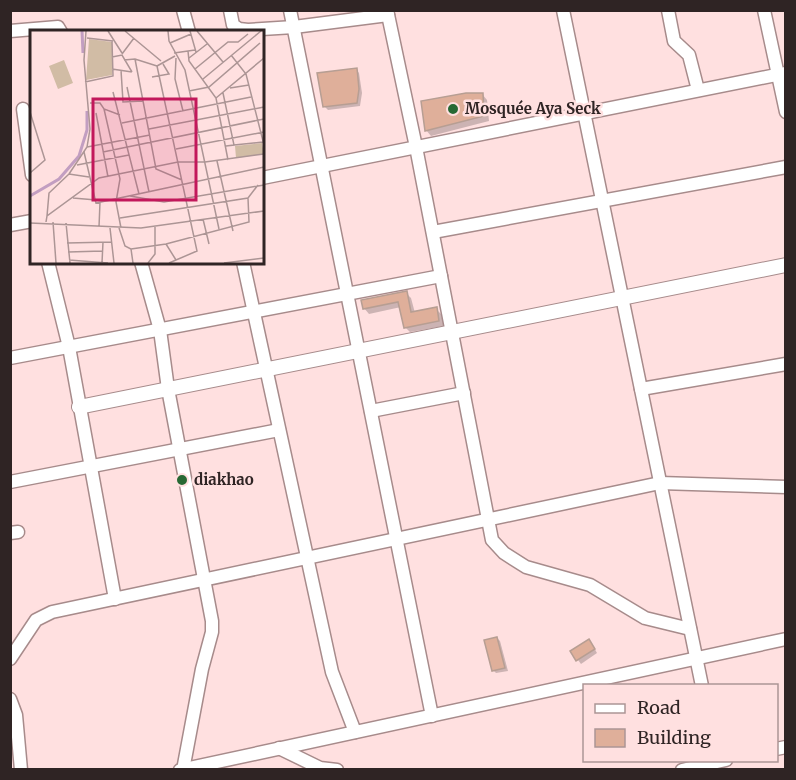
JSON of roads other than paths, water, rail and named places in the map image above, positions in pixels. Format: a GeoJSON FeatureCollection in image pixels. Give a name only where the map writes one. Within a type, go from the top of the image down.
{"type":"FeatureCollection","features":[{"type":"Feature","properties":{"kind":"street"},"geometry":{"type":"LineString","coordinates":[[183,10],[188,30]]}},
{"type":"Feature","properties":{"kind":"street"},"geometry":{"type":"LineString","coordinates":[[230,10],[233,25],[239,29],[294,27],[387,13],[433,232],[492,540],[504,553],[526,567],[590,585],[645,618],[690,628]]}},
{"type":"Feature","properties":{"kind":"street"},"geometry":{"type":"LineString","coordinates":[[290,10],[432,716]]}},
{"type":"Feature","properties":{"kind":"street"},"geometry":{"type":"LineString","coordinates":[[563,10],[702,684]]}},
{"type":"Feature","properties":{"kind":"street"},"geometry":{"type":"LineString","coordinates":[[668,10],[674,42],[689,55],[698,90]]}},
{"type":"Feature","properties":{"kind":"street"},"geometry":{"type":"LineString","coordinates":[[764,10],[781,74],[786,112]]}},
{"type":"Feature","properties":{"kind":"street"},"geometry":{"type":"LineString","coordinates":[[10,31],[58,27],[60,30]]}},
{"type":"Feature","properties":{"kind":"street"},"geometry":{"type":"LineString","coordinates":[[264,178],[781,74]]}},
{"type":"Feature","properties":{"kind":"street"},"geometry":{"type":"LineString","coordinates":[[23,110],[30,161]]}},
{"type":"Feature","properties":{"kind":"street"},"geometry":{"type":"LineString","coordinates":[[433,232],[786,168]]}},
{"type":"Feature","properties":{"kind":"street"},"geometry":{"type":"LineString","coordinates":[[10,225],[30,221]]}},
{"type":"Feature","properties":{"kind":"street"},"geometry":{"type":"LineString","coordinates":[[48,264],[69,347],[115,599]]}},
{"type":"Feature","properties":{"kind":"street"},"geometry":{"type":"LineString","coordinates":[[142,264],[160,330],[168,389],[212,621],[212,632],[202,669],[182,769],[786,639]]}},
{"type":"Feature","properties":{"kind":"street"},"geometry":{"type":"LineString","coordinates":[[243,264],[332,672],[355,732]]}},
{"type":"Feature","properties":{"kind":"street"},"geometry":{"type":"LineString","coordinates":[[79,407],[786,265]]}},
{"type":"Feature","properties":{"kind":"street"},"geometry":{"type":"LineString","coordinates":[[10,358],[441,276]]}},
{"type":"Feature","properties":{"kind":"street"},"geometry":{"type":"LineString","coordinates":[[641,389],[786,364]]}},
{"type":"Feature","properties":{"kind":"street"},"geometry":{"type":"LineString","coordinates":[[371,411],[464,393]]}},
{"type":"Feature","properties":{"kind":"street"},"geometry":{"type":"LineString","coordinates":[[10,482],[279,429]]}},
{"type":"Feature","properties":{"kind":"street"},"geometry":{"type":"LineString","coordinates":[[10,659],[36,620],[52,612],[660,483],[786,487]]}},
{"type":"Feature","properties":{"kind":"street"},"geometry":{"type":"LineString","coordinates":[[10,699],[16,715],[21,770]]}},
{"type":"Feature","properties":{"kind":"street"},"geometry":{"type":"LineString","coordinates":[[279,748],[320,768],[337,770]]}},
{"type":"Feature","properties":{"kind":"street"},"geometry":{"type":"LineString","coordinates":[[682,770],[720,763]]}},
{"type":"Feature","properties":{"kind":"place","name":"Mosquée Aya Seck"},"geometry":{"type":"Point","coordinates":[453,109]}},
{"type":"Feature","properties":{"kind":"place","name":"diakhao"},"geometry":{"type":"Point","coordinates":[182,480]}}]}
